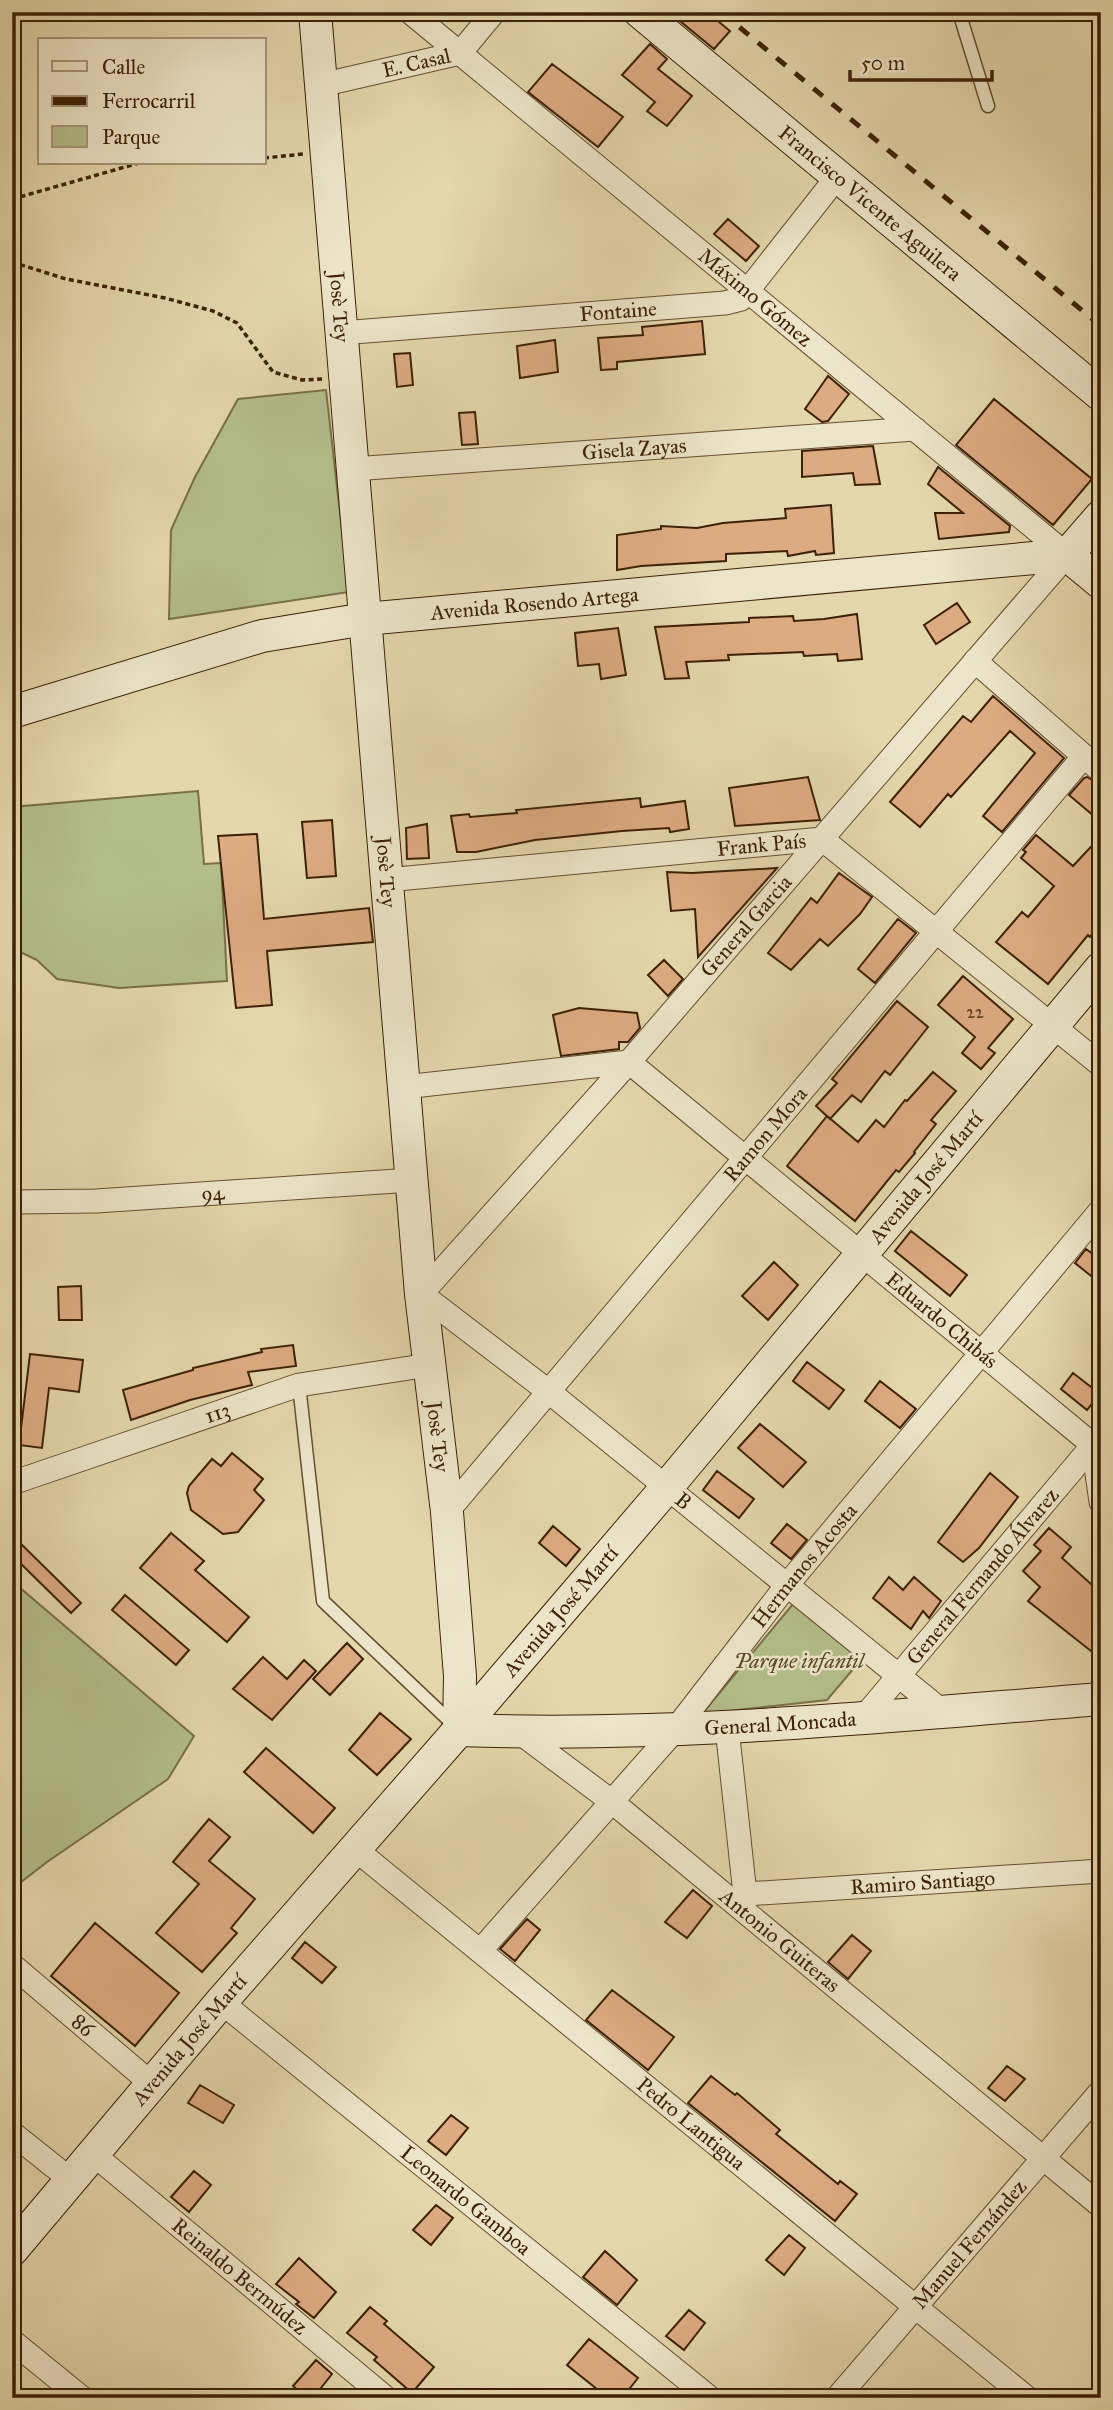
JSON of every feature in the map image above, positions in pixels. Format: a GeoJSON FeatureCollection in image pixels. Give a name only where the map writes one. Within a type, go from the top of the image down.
{"type":"FeatureCollection","features":[{"type":"Feature","properties":{"kind":"street","name":"Josè Tey"},"geometry":{"type":"LineString","coordinates":[[315,12],[421,1294],[447,1512],[460,1676],[459,1730]]}},
{"type":"Feature","properties":{"kind":"street","name":"Máximo Gómez"},"geometry":{"type":"LineString","coordinates":[[410,12],[1101,583]]}},
{"type":"Feature","properties":{"kind":"street","name":"E. Casal"},"geometry":{"type":"LineString","coordinates":[[321,85],[460,53],[494,12]]}},
{"type":"Feature","properties":{"kind":"street","name":"Francisco Vicente Aguilera"},"geometry":{"type":"LineString","coordinates":[[640,12],[1101,395]]}},
{"type":"Feature","properties":{"kind":"street"},"geometry":{"type":"LineString","coordinates":[[749,292],[837,177]]}},
{"type":"Feature","properties":{"kind":"street","name":"Fontaine"},"geometry":{"type":"LineString","coordinates":[[341,333],[724,303],[741,299],[749,292]]}},
{"type":"Feature","properties":{"kind":"street","name":"Gisela Zayas"},"geometry":{"type":"LineString","coordinates":[[353,469],[915,429]]}},
{"type":"Feature","properties":{"kind":"street"},"geometry":{"type":"LineString","coordinates":[[1067,555],[1101,516]]}},
{"type":"Feature","properties":{"kind":"street","name":"Avenida Rosendo Artega"},"geometry":{"type":"LineString","coordinates":[[12,712],[262,636],[365,618],[1067,555]]}},
{"type":"Feature","properties":{"kind":"street","name":"General Garcia"},"geometry":{"type":"LineString","coordinates":[[421,1294],[629,1062],[1067,555]]}},
{"type":"Feature","properties":{"kind":"street"},"geometry":{"type":"LineString","coordinates":[[975,661],[1092,763]]}},
{"type":"Feature","properties":{"kind":"street","name":"Ramon Mora"},"geometry":{"type":"LineString","coordinates":[[447,1512],[936,932],[1092,763]]}},
{"type":"Feature","properties":{"kind":"street","name":"Frank País"},"geometry":{"type":"LineString","coordinates":[[387,880],[821,839],[1101,1065]]}},
{"type":"Feature","properties":{"kind":"street","name":"Avenida José Martí"},"geometry":{"type":"LineString","coordinates":[[12,2250],[221,2002],[667,1487],[1101,968]]}},
{"type":"Feature","properties":{"kind":"street"},"geometry":{"type":"LineString","coordinates":[[404,1087],[629,1062]]}},
{"type":"Feature","properties":{"kind":"street","name":"Eduardo Chibás"},"geometry":{"type":"LineString","coordinates":[[629,1062],[981,1353],[1097,1440]]}},
{"type":"Feature","properties":{"kind":"street","name":"94"},"geometry":{"type":"LineString","coordinates":[[12,1202],[96,1201],[412,1180]]}},
{"type":"Feature","properties":{"kind":"street","name":"Hermanos Acosta"},"geometry":{"type":"LineString","coordinates":[[480,1951],[675,1730],[787,1585],[1101,1210]]}},
{"type":"Feature","properties":{"kind":"street","name":"B"},"geometry":{"type":"LineString","coordinates":[[421,1294],[548,1391],[942,1711]]}},
{"type":"Feature","properties":{"kind":"street","name":"113"},"geometry":{"type":"LineString","coordinates":[[12,1483],[299,1385],[429,1364]]}},
{"type":"Feature","properties":{"kind":"street"},"geometry":{"type":"LineString","coordinates":[[1097,1440],[1101,1503]]}},
{"type":"Feature","properties":{"kind":"street","name":"General Fernando Álvarez"},"geometry":{"type":"LineString","coordinates":[[864,1717],[1097,1440]]}},
{"type":"Feature","properties":{"kind":"street","name":"Antonio Guiteras"},"geometry":{"type":"LineString","coordinates":[[460,1676],[519,1732],[745,1903],[1101,2206]]}},
{"type":"Feature","properties":{"kind":"street","name":"General Moncada"},"geometry":{"type":"LineString","coordinates":[[459,1730],[519,1732],[727,1728],[1101,1699]]}},
{"type":"Feature","properties":{"kind":"street"},"geometry":{"type":"LineString","coordinates":[[727,1728],[745,1903]]}},
{"type":"Feature","properties":{"kind":"street","name":"Pedro Lantigua"},"geometry":{"type":"LineString","coordinates":[[355,1849],[1027,2398]]}},
{"type":"Feature","properties":{"kind":"street","name":"Ramiro Santiago"},"geometry":{"type":"LineString","coordinates":[[745,1903],[1101,1871]]}},
{"type":"Feature","properties":{"kind":"street","name":"86"},"geometry":{"type":"LineString","coordinates":[[12,1965],[152,2084]]}},
{"type":"Feature","properties":{"kind":"street","name":"Leonardo Gamboa"},"geometry":{"type":"LineString","coordinates":[[221,2002],[710,2398]]}},
{"type":"Feature","properties":{"kind":"street","name":"Manuel Fernández"},"geometry":{"type":"LineString","coordinates":[[837,2398],[1101,2091]]}},
{"type":"Feature","properties":{"kind":"street"},"geometry":{"type":"LineString","coordinates":[[12,2133],[71,2180]]}},
{"type":"Feature","properties":{"kind":"street","name":"Reinaldo Bermúdez"},"geometry":{"type":"LineString","coordinates":[[93,2154],[386,2398]]}},
{"type":"Feature","properties":{"kind":"street"},"geometry":{"type":"LineString","coordinates":[[12,2341],[82,2398]]}},
{"type":"Feature","properties":{"kind":"lane"},"geometry":{"type":"LineString","coordinates":[[960,12],[988,106]]}},
{"type":"Feature","properties":{"kind":"lane"},"geometry":{"type":"LineString","coordinates":[[299,1385],[323,1601],[459,1730]]}},
{"type":"Feature","properties":{"kind":"path"},"geometry":{"type":"LineString","coordinates":[[266,158],[326,152]]}},
{"type":"Feature","properties":{"kind":"path"},"geometry":{"type":"LineString","coordinates":[[12,197],[135,164]]}},
{"type":"Feature","properties":{"kind":"path"},"geometry":{"type":"LineString","coordinates":[[12,262],[66,279],[165,298],[213,311],[237,323],[273,372],[302,380],[345,377]]}},
{"type":"Feature","properties":{"kind":"green space"},"geometry":{"type":"Polygon","coordinates":[[[326,390],[349,592],[169,619],[171,530],[195,477],[238,399],[326,390]]]}},
{"type":"Feature","properties":{"kind":"green space"},"geometry":{"type":"Polygon","coordinates":[[[198,791],[204,864],[221,863],[227,981],[119,988],[57,979],[37,960],[12,948],[12,807],[198,791]]]}},
{"type":"Feature","properties":{"kind":"green space"},"geometry":{"type":"Polygon","coordinates":[[[12,1581],[194,1736],[168,1779],[12,1889],[12,1581]]]}},
{"type":"Feature","properties":{"kind":"green space","name":"Parque infantil"},"geometry":{"type":"Polygon","coordinates":[[[793,1604],[861,1660],[827,1700],[702,1714],[793,1604]]]}},
{"type":"Feature","properties":{"kind":"building"},"geometry":{"type":"Polygon","coordinates":[[[669,12],[707,12],[730,31],[714,49],[669,12]]]}},
{"type":"Feature","properties":{"kind":"building"},"geometry":{"type":"Polygon","coordinates":[[[650,44],[667,59],[658,69],[692,96],[667,126],[647,111],[655,102],[622,75],[650,44]]]}},
{"type":"Feature","properties":{"kind":"building"},"geometry":{"type":"Polygon","coordinates":[[[552,64],[623,117],[598,147],[528,92],[552,64]]]}},
{"type":"Feature","properties":{"kind":"building"},"geometry":{"type":"Polygon","coordinates":[[[728,219],[759,246],[746,261],[714,234],[728,219]]]}},
{"type":"Feature","properties":{"kind":"building"},"geometry":{"type":"Polygon","coordinates":[[[702,321],[705,354],[617,362],[617,369],[601,370],[598,338],[643,335],[642,327],[702,321]]]}},
{"type":"Feature","properties":{"kind":"building"},"geometry":{"type":"Polygon","coordinates":[[[555,340],[558,372],[520,378],[517,346],[555,340]]]}},
{"type":"Feature","properties":{"kind":"building"},"geometry":{"type":"Polygon","coordinates":[[[410,353],[413,385],[397,387],[394,354],[410,353]]]}},
{"type":"Feature","properties":{"kind":"building"},"geometry":{"type":"Polygon","coordinates":[[[828,376],[849,394],[828,421],[822,422],[805,409],[828,376]]]}},
{"type":"Feature","properties":{"kind":"building"},"geometry":{"type":"Polygon","coordinates":[[[994,399],[1092,479],[1053,525],[956,445],[994,399]]]}},
{"type":"Feature","properties":{"kind":"building"},"geometry":{"type":"Polygon","coordinates":[[[475,412],[478,444],[462,445],[459,413],[475,412]]]}},
{"type":"Feature","properties":{"kind":"building"},"geometry":{"type":"Polygon","coordinates":[[[873,446],[880,484],[855,485],[853,473],[802,477],[802,451],[873,446]]]}},
{"type":"Feature","properties":{"kind":"building"},"geometry":{"type":"Polygon","coordinates":[[[938,467],[1010,526],[1009,532],[939,539],[935,513],[963,513],[928,484],[938,467]]]}},
{"type":"Feature","properties":{"kind":"building"},"geometry":{"type":"Polygon","coordinates":[[[831,505],[834,553],[816,555],[815,551],[788,556],[787,551],[726,554],[726,561],[617,570],[617,535],[661,529],[661,526],[697,528],[786,518],[785,509],[831,505]]]}},
{"type":"Feature","properties":{"kind":"building"},"geometry":{"type":"Polygon","coordinates":[[[957,603],[970,622],[936,644],[924,625],[957,603]]]}},
{"type":"Feature","properties":{"kind":"building"},"geometry":{"type":"Polygon","coordinates":[[[857,614],[862,659],[838,661],[837,654],[804,656],[803,652],[728,655],[729,660],[686,662],[689,678],[665,679],[655,627],[749,622],[749,618],[793,616],[794,621],[857,614]]]}},
{"type":"Feature","properties":{"kind":"building"},"geometry":{"type":"Polygon","coordinates":[[[618,628],[626,675],[601,679],[599,664],[578,666],[575,633],[618,628]]]}},
{"type":"Feature","properties":{"kind":"building"},"geometry":{"type":"Polygon","coordinates":[[[993,696],[1064,758],[1002,832],[983,816],[1035,753],[1010,731],[951,797],[948,794],[920,827],[890,802],[963,716],[971,722],[993,696]]]}},
{"type":"Feature","properties":{"kind":"building"},"geometry":{"type":"Polygon","coordinates":[[[808,777],[820,820],[735,826],[729,788],[808,777]]]}},
{"type":"Feature","properties":{"kind":"building"},"geometry":{"type":"Polygon","coordinates":[[[1087,777],[1101,785],[1101,822],[1069,795],[1087,777]]]}},
{"type":"Feature","properties":{"kind":"building"},"geometry":{"type":"Polygon","coordinates":[[[640,798],[641,807],[685,801],[689,829],[670,832],[669,828],[622,831],[535,840],[476,852],[457,852],[451,816],[517,813],[516,810],[640,798]]]}},
{"type":"Feature","properties":{"kind":"building"},"geometry":{"type":"Polygon","coordinates":[[[332,820],[336,876],[307,878],[302,822],[332,820]]]}},
{"type":"Feature","properties":{"kind":"building"},"geometry":{"type":"Polygon","coordinates":[[[427,824],[429,858],[407,859],[406,828],[427,824]]]}},
{"type":"Feature","properties":{"kind":"building"},"geometry":{"type":"Polygon","coordinates":[[[257,834],[264,919],[369,908],[373,942],[267,951],[272,1005],[236,1008],[218,836],[257,834]]]}},
{"type":"Feature","properties":{"kind":"building"},"geometry":{"type":"Polygon","coordinates":[[[1036,835],[1073,866],[1101,836],[1101,924],[1090,937],[1088,935],[1048,984],[996,942],[1022,912],[1028,917],[1054,886],[1021,858],[1026,852],[1023,850],[1036,835]]]}},
{"type":"Feature","properties":{"kind":"building"},"geometry":{"type":"Polygon","coordinates":[[[777,868],[698,957],[695,909],[671,911],[667,872],[777,868]]]}},
{"type":"Feature","properties":{"kind":"building"},"geometry":{"type":"Polygon","coordinates":[[[839,873],[872,897],[860,914],[828,946],[820,939],[791,970],[768,953],[811,898],[817,903],[839,873]]]}},
{"type":"Feature","properties":{"kind":"building"},"geometry":{"type":"Polygon","coordinates":[[[898,919],[916,933],[875,983],[858,969],[898,919]]]}},
{"type":"Feature","properties":{"kind":"building"},"geometry":{"type":"Polygon","coordinates":[[[664,960],[683,979],[668,996],[648,975],[664,960]]]}},
{"type":"Feature","properties":{"kind":"building"},"geometry":{"type":"Polygon","coordinates":[[[963,976],[1013,1019],[988,1048],[995,1053],[981,1069],[962,1053],[975,1037],[938,1005],[963,976]]]}},
{"type":"Feature","properties":{"kind":"building"},"geometry":{"type":"Polygon","coordinates":[[[897,1001],[928,1027],[890,1075],[885,1071],[861,1102],[852,1095],[830,1119],[816,1106],[837,1083],[832,1079],[897,1001]]]}},
{"type":"Feature","properties":{"kind":"building"},"geometry":{"type":"Polygon","coordinates":[[[579,1008],[637,1013],[640,1028],[628,1042],[619,1042],[619,1049],[561,1056],[553,1015],[579,1008]]]}},
{"type":"Feature","properties":{"kind":"building"},"geometry":{"type":"Polygon","coordinates":[[[933,1072],[956,1091],[931,1120],[936,1124],[915,1153],[899,1172],[896,1170],[855,1221],[787,1166],[827,1116],[858,1142],[876,1120],[884,1127],[905,1100],[907,1101],[933,1072]]]}},
{"type":"Feature","properties":{"kind":"building"},"geometry":{"type":"Polygon","coordinates":[[[911,1231],[967,1275],[950,1296],[895,1251],[911,1231]]]}},
{"type":"Feature","properties":{"kind":"building"},"geometry":{"type":"Polygon","coordinates":[[[1086,1249],[1101,1260],[1101,1284],[1075,1263],[1086,1249]]]}},
{"type":"Feature","properties":{"kind":"building"},"geometry":{"type":"Polygon","coordinates":[[[774,1262],[798,1285],[768,1320],[742,1296],[774,1262]]]}},
{"type":"Feature","properties":{"kind":"building"},"geometry":{"type":"Polygon","coordinates":[[[81,1286],[82,1320],[59,1320],[58,1287],[81,1286]]]}},
{"type":"Feature","properties":{"kind":"building"},"geometry":{"type":"Polygon","coordinates":[[[293,1345],[296,1366],[248,1372],[252,1385],[190,1400],[131,1420],[123,1390],[193,1368],[262,1352],[261,1349],[293,1345]]]}},
{"type":"Feature","properties":{"kind":"building"},"geometry":{"type":"Polygon","coordinates":[[[30,1354],[83,1360],[79,1392],[49,1388],[42,1448],[19,1445],[30,1354]]]}},
{"type":"Feature","properties":{"kind":"building"},"geometry":{"type":"Polygon","coordinates":[[[807,1362],[844,1390],[829,1409],[793,1381],[807,1362]]]}},
{"type":"Feature","properties":{"kind":"building"},"geometry":{"type":"Polygon","coordinates":[[[1073,1373],[1100,1394],[1087,1410],[1061,1389],[1073,1373]]]}},
{"type":"Feature","properties":{"kind":"building"},"geometry":{"type":"Polygon","coordinates":[[[880,1381],[916,1409],[900,1428],[865,1401],[880,1381]]]}},
{"type":"Feature","properties":{"kind":"building"},"geometry":{"type":"Polygon","coordinates":[[[760,1424],[806,1462],[783,1487],[738,1448],[760,1424]]]}},
{"type":"Feature","properties":{"kind":"building"},"geometry":{"type":"Polygon","coordinates":[[[232,1453],[263,1479],[254,1490],[264,1500],[238,1532],[223,1534],[191,1510],[187,1493],[189,1486],[212,1459],[221,1466],[232,1453]]]}},
{"type":"Feature","properties":{"kind":"building"},"geometry":{"type":"Polygon","coordinates":[[[717,1471],[754,1499],[739,1518],[703,1490],[717,1471]]]}},
{"type":"Feature","properties":{"kind":"building"},"geometry":{"type":"Polygon","coordinates":[[[990,1473],[1018,1497],[979,1548],[963,1562],[938,1542],[990,1473]]]}},
{"type":"Feature","properties":{"kind":"building"},"geometry":{"type":"Polygon","coordinates":[[[787,1524],[807,1540],[791,1559],[771,1543],[787,1524]]]}},
{"type":"Feature","properties":{"kind":"building"},"geometry":{"type":"Polygon","coordinates":[[[553,1526],[580,1549],[566,1566],[539,1543],[553,1526]]]}},
{"type":"Feature","properties":{"kind":"building"},"geometry":{"type":"Polygon","coordinates":[[[1049,1528],[1071,1547],[1062,1558],[1101,1593],[1101,1659],[1028,1601],[1040,1587],[1023,1571],[1041,1551],[1034,1545],[1049,1528]]]}},
{"type":"Feature","properties":{"kind":"building"},"geometry":{"type":"Polygon","coordinates":[[[171,1533],[204,1561],[195,1570],[249,1617],[227,1642],[140,1568],[171,1533]]]}},
{"type":"Feature","properties":{"kind":"building"},"geometry":{"type":"Polygon","coordinates":[[[12,1535],[81,1603],[71,1613],[12,1555],[12,1535]]]}},
{"type":"Feature","properties":{"kind":"building"},"geometry":{"type":"Polygon","coordinates":[[[889,1577],[903,1590],[914,1577],[941,1601],[929,1618],[923,1611],[911,1629],[873,1598],[889,1577]]]}},
{"type":"Feature","properties":{"kind":"building"},"geometry":{"type":"Polygon","coordinates":[[[125,1595],[189,1650],[176,1665],[112,1610],[125,1595]]]}},
{"type":"Feature","properties":{"kind":"building"},"geometry":{"type":"Polygon","coordinates":[[[347,1643],[363,1659],[330,1695],[313,1679],[347,1643]]]}},
{"type":"Feature","properties":{"kind":"building"},"geometry":{"type":"Polygon","coordinates":[[[263,1657],[287,1679],[304,1660],[316,1671],[272,1720],[233,1689],[263,1657]]]}},
{"type":"Feature","properties":{"kind":"building"},"geometry":{"type":"Polygon","coordinates":[[[380,1713],[411,1739],[377,1775],[349,1750],[380,1713]]]}},
{"type":"Feature","properties":{"kind":"building"},"geometry":{"type":"Polygon","coordinates":[[[266,1748],[335,1808],[313,1833],[244,1772],[266,1748]]]}},
{"type":"Feature","properties":{"kind":"building"},"geometry":{"type":"Polygon","coordinates":[[[209,1819],[230,1837],[209,1861],[255,1899],[231,1928],[237,1933],[202,1972],[156,1933],[199,1884],[173,1862],[209,1819]]]}},
{"type":"Feature","properties":{"kind":"building"},"geometry":{"type":"Polygon","coordinates":[[[693,1890],[712,1906],[687,1938],[665,1922],[693,1890]]]}},
{"type":"Feature","properties":{"kind":"building"},"geometry":{"type":"Polygon","coordinates":[[[527,1919],[540,1930],[515,1961],[500,1949],[527,1919]]]}},
{"type":"Feature","properties":{"kind":"building"},"geometry":{"type":"Polygon","coordinates":[[[95,1923],[179,1993],[135,2046],[51,1976],[95,1923]]]}},
{"type":"Feature","properties":{"kind":"building"},"geometry":{"type":"Polygon","coordinates":[[[852,1935],[871,1951],[848,1979],[828,1962],[852,1935]]]}},
{"type":"Feature","properties":{"kind":"building"},"geometry":{"type":"Polygon","coordinates":[[[305,1942],[336,1967],[322,1983],[292,1958],[305,1942]]]}},
{"type":"Feature","properties":{"kind":"building"},"geometry":{"type":"Polygon","coordinates":[[[612,1990],[674,2037],[648,2070],[586,2020],[612,1990]]]}},
{"type":"Feature","properties":{"kind":"building"},"geometry":{"type":"Polygon","coordinates":[[[1007,2066],[1025,2079],[1005,2101],[988,2088],[1007,2066]]]}},
{"type":"Feature","properties":{"kind":"building"},"geometry":{"type":"Polygon","coordinates":[[[711,2076],[735,2095],[737,2093],[780,2130],[776,2134],[838,2184],[840,2181],[857,2194],[835,2221],[688,2103],[711,2076]]]}},
{"type":"Feature","properties":{"kind":"building"},"geometry":{"type":"Polygon","coordinates":[[[200,2085],[234,2105],[223,2123],[188,2103],[200,2085]]]}},
{"type":"Feature","properties":{"kind":"building"},"geometry":{"type":"Polygon","coordinates":[[[451,2115],[468,2128],[446,2155],[428,2141],[451,2115]]]}},
{"type":"Feature","properties":{"kind":"building"},"geometry":{"type":"Polygon","coordinates":[[[194,2171],[211,2185],[189,2212],[171,2197],[194,2171]]]}},
{"type":"Feature","properties":{"kind":"building"},"geometry":{"type":"Polygon","coordinates":[[[436,2205],[453,2218],[431,2245],[413,2230],[436,2205]]]}},
{"type":"Feature","properties":{"kind":"building"},"geometry":{"type":"Polygon","coordinates":[[[789,2235],[805,2248],[784,2275],[766,2260],[789,2235]]]}},
{"type":"Feature","properties":{"kind":"building"},"geometry":{"type":"Polygon","coordinates":[[[605,2251],[637,2280],[617,2305],[583,2277],[605,2251]]]}},
{"type":"Feature","properties":{"kind":"building"},"geometry":{"type":"Polygon","coordinates":[[[299,2258],[336,2292],[314,2318],[276,2284],[299,2258]]]}},
{"type":"Feature","properties":{"kind":"building"},"geometry":{"type":"Polygon","coordinates":[[[370,2307],[387,2321],[384,2324],[434,2367],[412,2393],[374,2360],[377,2357],[347,2333],[370,2307]]]}},
{"type":"Feature","properties":{"kind":"building"},"geometry":{"type":"Polygon","coordinates":[[[689,2310],[705,2323],[684,2350],[666,2336],[689,2310]]]}},
{"type":"Feature","properties":{"kind":"building"},"geometry":{"type":"Polygon","coordinates":[[[589,2339],[638,2378],[622,2398],[608,2398],[567,2365],[589,2339]]]}},
{"type":"Feature","properties":{"kind":"building"},"geometry":{"type":"Polygon","coordinates":[[[316,2360],[332,2374],[313,2398],[307,2398],[293,2386],[316,2360]]]}},
{"type":"Feature","properties":{"kind":"railway"},"geometry":{"type":"LineString","coordinates":[[721,12],[1101,326]]}}]}
